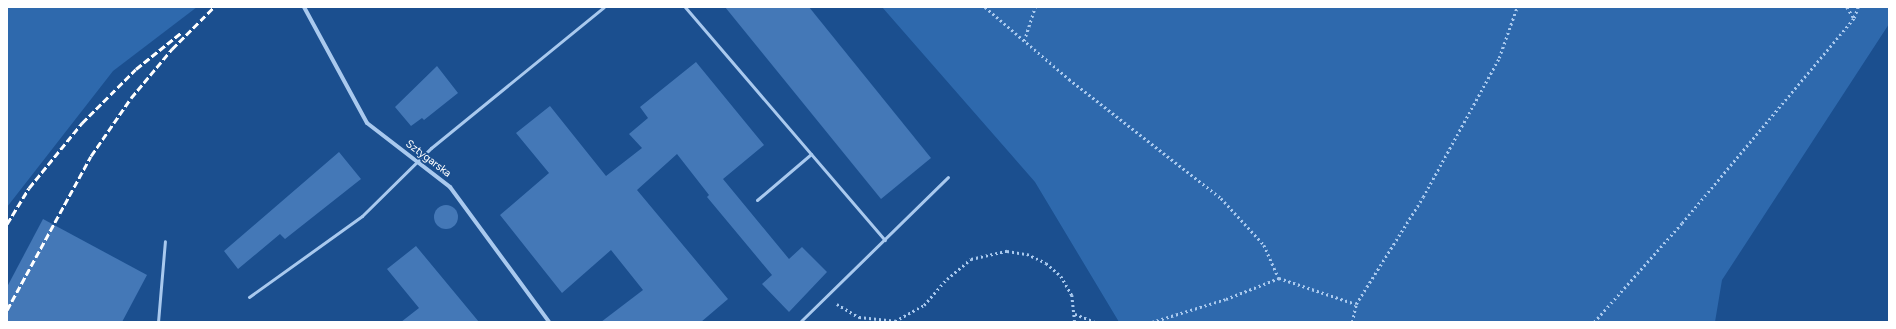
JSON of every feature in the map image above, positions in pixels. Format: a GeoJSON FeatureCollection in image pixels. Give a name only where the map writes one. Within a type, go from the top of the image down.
{"type":"FeatureCollection","features":[{"type":"Feature","properties":{"kind":"street","name":"Sztygarska"},"geometry":{"type":"LineString","coordinates":[[304,7],[367,123],[450,187],[549,322]]}},
{"type":"Feature","properties":{"kind":"lane"},"geometry":{"type":"LineString","coordinates":[[249,296],[362,216],[431,148],[604,7]]}},
{"type":"Feature","properties":{"kind":"lane"},"geometry":{"type":"LineString","coordinates":[[685,7],[885,240]]}},
{"type":"Feature","properties":{"kind":"lane"},"geometry":{"type":"LineString","coordinates":[[757,200],[810,154]]}},
{"type":"Feature","properties":{"kind":"lane"},"geometry":{"type":"LineString","coordinates":[[800,322],[948,177]]}},
{"type":"Feature","properties":{"kind":"lane"},"geometry":{"type":"LineString","coordinates":[[158,322],[165,240]]}},
{"type":"Feature","properties":{"kind":"path"},"geometry":{"type":"LineString","coordinates":[[985,7],[1024,41],[1221,198],[1264,245],[1279,278]]}},
{"type":"Feature","properties":{"kind":"path"},"geometry":{"type":"LineString","coordinates":[[1024,41],[1035,7]]}},
{"type":"Feature","properties":{"kind":"path"},"geometry":{"type":"LineString","coordinates":[[1352,322],[1356,304],[1423,197],[1495,65],[1517,7]]}},
{"type":"Feature","properties":{"kind":"path"},"geometry":{"type":"LineString","coordinates":[[1847,7],[1854,18]]}},
{"type":"Feature","properties":{"kind":"path"},"geometry":{"type":"LineString","coordinates":[[1594,322],[1682,223],[1854,18],[1858,7]]}},
{"type":"Feature","properties":{"kind":"path"},"geometry":{"type":"LineString","coordinates":[[828,296],[859,317],[876,321],[895,321],[924,305],[947,279],[971,259],[1007,251],[1027,254],[1061,276],[1072,294],[1075,322]]}},
{"type":"Feature","properties":{"kind":"path"},"geometry":{"type":"LineString","coordinates":[[1152,322],[1226,299],[1279,278],[1356,304]]}},
{"type":"Feature","properties":{"kind":"path"},"geometry":{"type":"LineString","coordinates":[[1075,314],[1095,322]]}},
{"type":"Feature","properties":{"kind":"shaded area"},"geometry":{"type":"Polygon","coordinates":[[[7,7],[197,7],[113,71],[7,207],[7,7]]]}},
{"type":"Feature","properties":{"kind":"shaded area"},"geometry":{"type":"Polygon","coordinates":[[[882,7],[1889,7],[1889,24],[1722,280],[1715,322],[1119,322],[1035,182],[882,7]]]}},
{"type":"Feature","properties":{"kind":"building"},"geometry":{"type":"Polygon","coordinates":[[[725,7],[809,7],[931,158],[881,199],[725,7]]]}},
{"type":"Feature","properties":{"kind":"building"},"geometry":{"type":"Polygon","coordinates":[[[696,62],[764,145],[723,179],[789,259],[802,247],[827,272],[789,312],[762,284],[772,275],[707,197],[709,195],[677,154],[637,190],[728,299],[701,322],[601,322],[643,290],[611,250],[562,293],[500,215],[549,173],[516,133],[550,106],[606,176],[642,148],[629,134],[648,118],[640,107],[696,62]]]}},
{"type":"Feature","properties":{"kind":"building"},"geometry":{"type":"Polygon","coordinates":[[[437,66],[458,93],[424,120],[422,118],[411,126],[395,107],[437,66]]]}},
{"type":"Feature","properties":{"kind":"building"},"geometry":{"type":"Polygon","coordinates":[[[339,152],[361,179],[285,239],[280,234],[238,269],[224,251],[339,152]]]}},
{"type":"Feature","properties":{"kind":"building"},"geometry":{"type":"Polygon","coordinates":[[[446,205],[454,209],[458,217],[454,225],[446,229],[438,225],[434,217],[438,209],[446,205]]]}},
{"type":"Feature","properties":{"kind":"building"},"geometry":{"type":"Polygon","coordinates":[[[43,219],[147,275],[122,322],[7,322],[7,287],[43,219]]]}},
{"type":"Feature","properties":{"kind":"building"},"geometry":{"type":"Polygon","coordinates":[[[416,246],[479,322],[401,322],[419,308],[387,269],[416,246]]]}},
{"type":"Feature","properties":{"kind":"railway"},"geometry":{"type":"LineString","coordinates":[[7,310],[91,156],[131,98],[172,49],[214,7]]}},
{"type":"Feature","properties":{"kind":"railway"},"geometry":{"type":"LineString","coordinates":[[7,224],[29,188],[82,123],[136,69],[182,32]]}}]}
